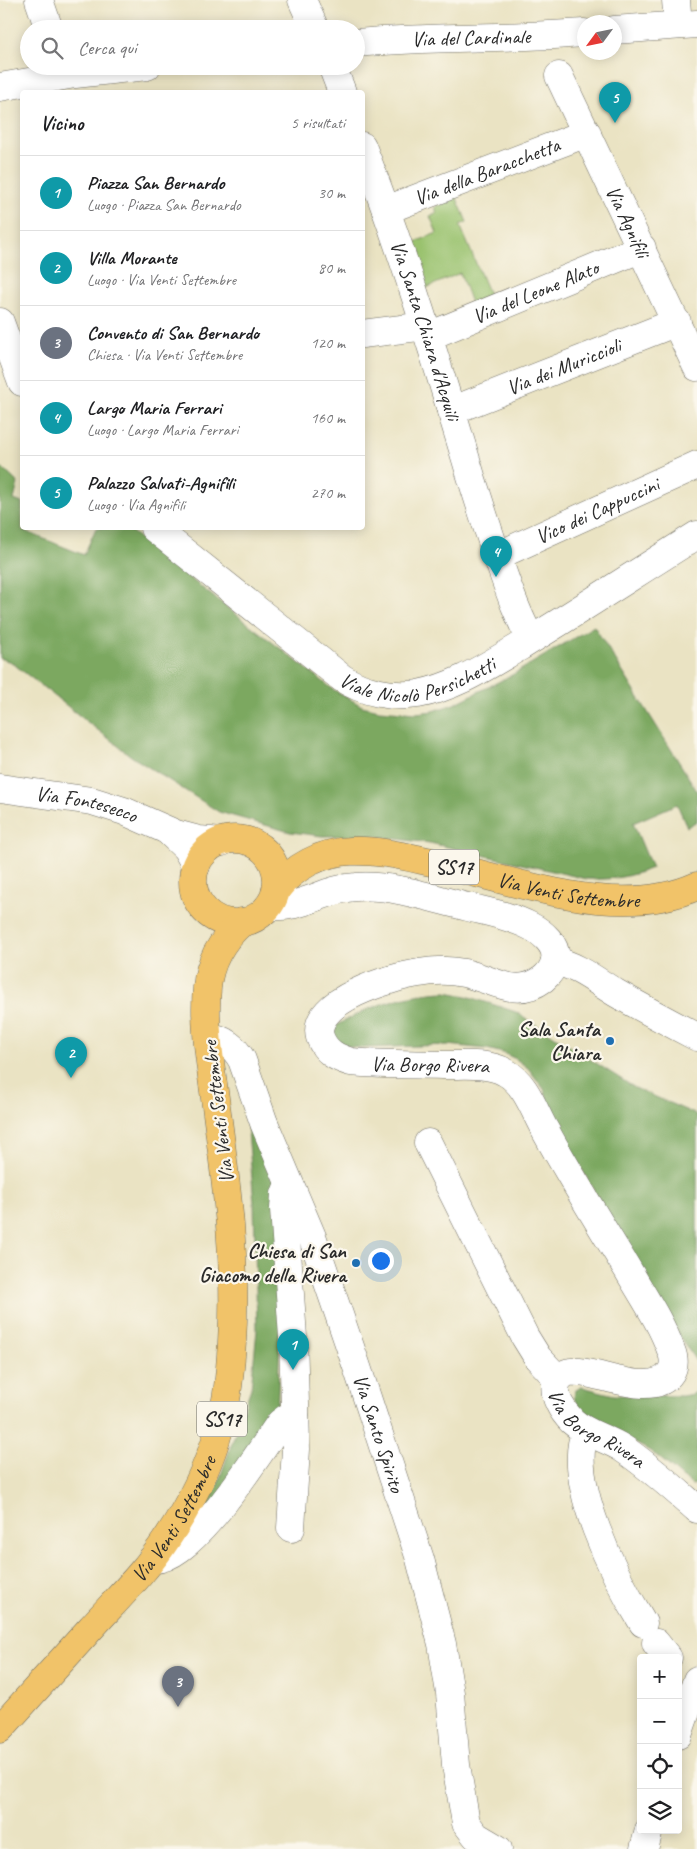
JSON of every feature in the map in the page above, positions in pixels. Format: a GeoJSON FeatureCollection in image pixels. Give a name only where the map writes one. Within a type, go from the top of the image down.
{"type":"FeatureCollection","features":[{"type":"Feature","properties":{"kind":"main road"},"geometry":{"type":"LineString","coordinates":[[231,840],[249,842],[264,852],[274,867],[277,876],[272,898],[252,920],[232,923],[222,921],[205,911],[199,903],[196,894],[194,875],[196,866],[207,851],[222,842],[231,840]]}},
{"type":"Feature","properties":{"kind":"main road","name":"Via Venti Settembre"},"geometry":{"type":"LineString","coordinates":[[264,852],[295,860],[350,851],[394,854],[569,895],[604,900],[652,899],[677,894],[697,886]]}},
{"type":"Feature","properties":{"kind":"main road","name":"Via Venti Settembre"},"geometry":{"type":"LineString","coordinates":[[272,898],[281,883],[295,871],[322,857]]}},
{"type":"Feature","properties":{"kind":"main road","name":"Via Venti Settembre"},"geometry":{"type":"LineString","coordinates":[[0,1729],[166,1541],[199,1481],[220,1428],[230,1373],[234,1270],[226,1182],[208,1036],[207,986],[213,960],[212,938],[205,911]]}},
{"type":"Feature","properties":{"kind":"main road","name":"Via Venti Settembre"},"geometry":{"type":"LineString","coordinates":[[213,960],[227,939],[242,922]]}},
{"type":"Feature","properties":{"kind":"street"},"geometry":{"type":"LineString","coordinates":[[39,0],[46,20]]}},
{"type":"Feature","properties":{"kind":"street"},"geometry":{"type":"LineString","coordinates":[[302,0],[311,20]]}},
{"type":"Feature","properties":{"kind":"street"},"geometry":{"type":"LineString","coordinates":[[622,29],[684,17]]}},
{"type":"Feature","properties":{"kind":"street","name":"Via del Cardinale"},"geometry":{"type":"LineString","coordinates":[[365,42],[577,33]]}},
{"type":"Feature","properties":{"kind":"street"},"geometry":{"type":"LineString","coordinates":[[0,87],[87,75]]}},
{"type":"Feature","properties":{"kind":"street"},"geometry":{"type":"LineString","coordinates":[[335,75],[341,90]]}},
{"type":"Feature","properties":{"kind":"street","name":"Via Agnifili"},"geometry":{"type":"LineString","coordinates":[[559,76],[697,367]]}},
{"type":"Feature","properties":{"kind":"street","name":"Via della Baracchetta"},"geometry":{"type":"LineString","coordinates":[[377,201],[587,133]]}},
{"type":"Feature","properties":{"kind":"street","name":"Via Santa Chiara d'Acquili"},"geometry":{"type":"LineString","coordinates":[[365,157],[377,201],[427,331],[497,556],[516,610],[531,640]]}},
{"type":"Feature","properties":{"kind":"street","name":"Via del Leone Alato"},"geometry":{"type":"LineString","coordinates":[[365,334],[427,331],[642,248]]}},
{"type":"Feature","properties":{"kind":"street"},"geometry":{"type":"LineString","coordinates":[[0,322],[20,376]]}},
{"type":"Feature","properties":{"kind":"street","name":"Via dei Muriccioli"},"geometry":{"type":"LineString","coordinates":[[451,411],[677,322]]}},
{"type":"Feature","properties":{"kind":"street","name":"Vico dei Cappuccini"},"geometry":{"type":"LineString","coordinates":[[497,556],[697,465]]}},
{"type":"Feature","properties":{"kind":"street","name":"Viale Nicolò Persichetti"},"geometry":{"type":"LineString","coordinates":[[157,530],[342,678],[367,690],[400,695],[427,692],[474,673],[531,640],[697,534]]}},
{"type":"Feature","properties":{"kind":"street","name":"Via Fontesecco"},"geometry":{"type":"LineString","coordinates":[[0,788],[92,801],[124,811],[168,831],[199,840],[222,842]]}},
{"type":"Feature","properties":{"kind":"street","name":"Via Fontesecco"},"geometry":{"type":"LineString","coordinates":[[168,831],[186,848],[196,866]]}},
{"type":"Feature","properties":{"kind":"street"},"geometry":{"type":"LineString","coordinates":[[272,898],[291,906],[333,891],[356,887],[374,887],[399,891],[506,917],[529,925],[546,937],[552,944],[556,956],[555,961],[572,966],[697,1037]]}},
{"type":"Feature","properties":{"kind":"street","name":"Via Borgo Rivera"},"geometry":{"type":"LineString","coordinates":[[555,961],[551,970],[541,980],[529,987],[517,989],[464,973],[448,971],[401,976],[337,1003],[324,1015],[319,1029],[323,1044],[327,1050],[342,1059],[366,1063],[496,1068],[512,1076],[524,1090],[557,1153],[650,1308],[669,1344],[674,1359],[668,1375],[653,1383],[621,1382],[572,1372],[567,1373],[558,1379],[555,1389],[560,1403],[569,1417],[586,1431],[609,1440],[622,1448],[697,1509]]}},
{"type":"Feature","properties":{"kind":"street","name":"Via Santo Spirito"},"geometry":{"type":"LineString","coordinates":[[208,1036],[220,1038],[237,1051],[289,1184],[313,1238],[420,1559],[442,1644],[450,1693],[456,1766],[466,1823],[476,1836],[498,1849]]}},
{"type":"Feature","properties":{"kind":"street"},"geometry":{"type":"LineString","coordinates":[[428,1143],[525,1337],[538,1358],[558,1379]]}},
{"type":"Feature","properties":{"kind":"street"},"geometry":{"type":"LineString","coordinates":[[289,1184],[285,1194],[284,1209],[293,1337],[296,1416],[295,1477],[291,1528]]}},
{"type":"Feature","properties":{"kind":"street"},"geometry":{"type":"LineString","coordinates":[[152,1559],[161,1559],[171,1554],[197,1533],[245,1474],[280,1423],[288,1417],[296,1416]]}},
{"type":"Feature","properties":{"kind":"street"},"geometry":{"type":"LineString","coordinates":[[586,1431],[580,1456],[584,1487],[607,1556],[655,1641]]}},
{"type":"Feature","properties":{"kind":"street"},"geometry":{"type":"LineString","coordinates":[[682,1672],[686,1674],[697,1675]]}},
{"type":"Feature","properties":{"kind":"street"},"geometry":{"type":"LineString","coordinates":[[682,1723],[697,1680]]}},
{"type":"Feature","properties":{"kind":"street"},"geometry":{"type":"LineString","coordinates":[[644,1849],[648,1834]]}},
{"type":"Feature","properties":{"kind":"green space"},"geometry":{"type":"Polygon","coordinates":[[[455,194],[467,222],[460,225],[493,304],[474,311],[460,273],[424,289],[408,245],[437,233],[430,216],[437,213],[435,207],[449,201],[447,196],[455,194]]]}},
{"type":"Feature","properties":{"kind":"green space"},"geometry":{"type":"Polygon","coordinates":[[[0,466],[18,483],[14,500],[20,502],[20,530],[84,555],[95,530],[130,530],[334,690],[362,706],[379,710],[416,713],[433,711],[454,704],[512,675],[594,626],[697,791],[697,821],[687,827],[677,804],[633,823],[652,868],[621,877],[597,879],[587,879],[430,843],[373,836],[322,836],[290,832],[219,812],[131,756],[11,662],[0,658],[0,466]]]}},
{"type":"Feature","properties":{"kind":"green space"},"geometry":{"type":"Polygon","coordinates":[[[446,992],[467,996],[516,1012],[635,1088],[697,1115],[697,1363],[646,1284],[555,1121],[544,1089],[528,1068],[516,1059],[487,1049],[448,1045],[361,1048],[340,1045],[333,1035],[337,1025],[376,1006],[417,995],[446,992]]]}},
{"type":"Feature","properties":{"kind":"green space"},"geometry":{"type":"Polygon","coordinates":[[[242,1060],[280,1163],[281,1312],[277,1418],[197,1526],[216,1489],[251,1388],[257,1330],[254,1203],[242,1060]]]}},
{"type":"Feature","properties":{"kind":"green space"},"geometry":{"type":"Polygon","coordinates":[[[582,1387],[614,1395],[682,1396],[693,1394],[697,1391],[697,1484],[692,1485],[650,1451],[590,1417],[580,1408],[575,1399],[576,1390],[582,1387]]]}},
{"type":"Feature","properties":{"kind":"place","name":"Palazzo Salvati-Agnifili"},"geometry":{"type":"Point","coordinates":[615,123]}},
{"type":"Feature","properties":{"kind":"place","name":"Largo Maria Ferrari"},"geometry":{"type":"Point","coordinates":[496,577]}},
{"type":"Feature","properties":{"kind":"place","name":"Sala Santa Chiara"},"geometry":{"type":"Point","coordinates":[610,1041]}},
{"type":"Feature","properties":{"kind":"place","name":"Villa Morante"},"geometry":{"type":"Point","coordinates":[71,1078]}},
{"type":"Feature","properties":{"kind":"place","name":"Chiesa di San Giacomo della Rivera"},"geometry":{"type":"Point","coordinates":[356,1263]}},
{"type":"Feature","properties":{"kind":"place","name":"Piazza San Bernardo"},"geometry":{"type":"Point","coordinates":[293,1370]}},
{"type":"Feature","properties":{"kind":"place","name":"Convento di San Bernardo"},"geometry":{"type":"Point","coordinates":[178,1707]}}]}
